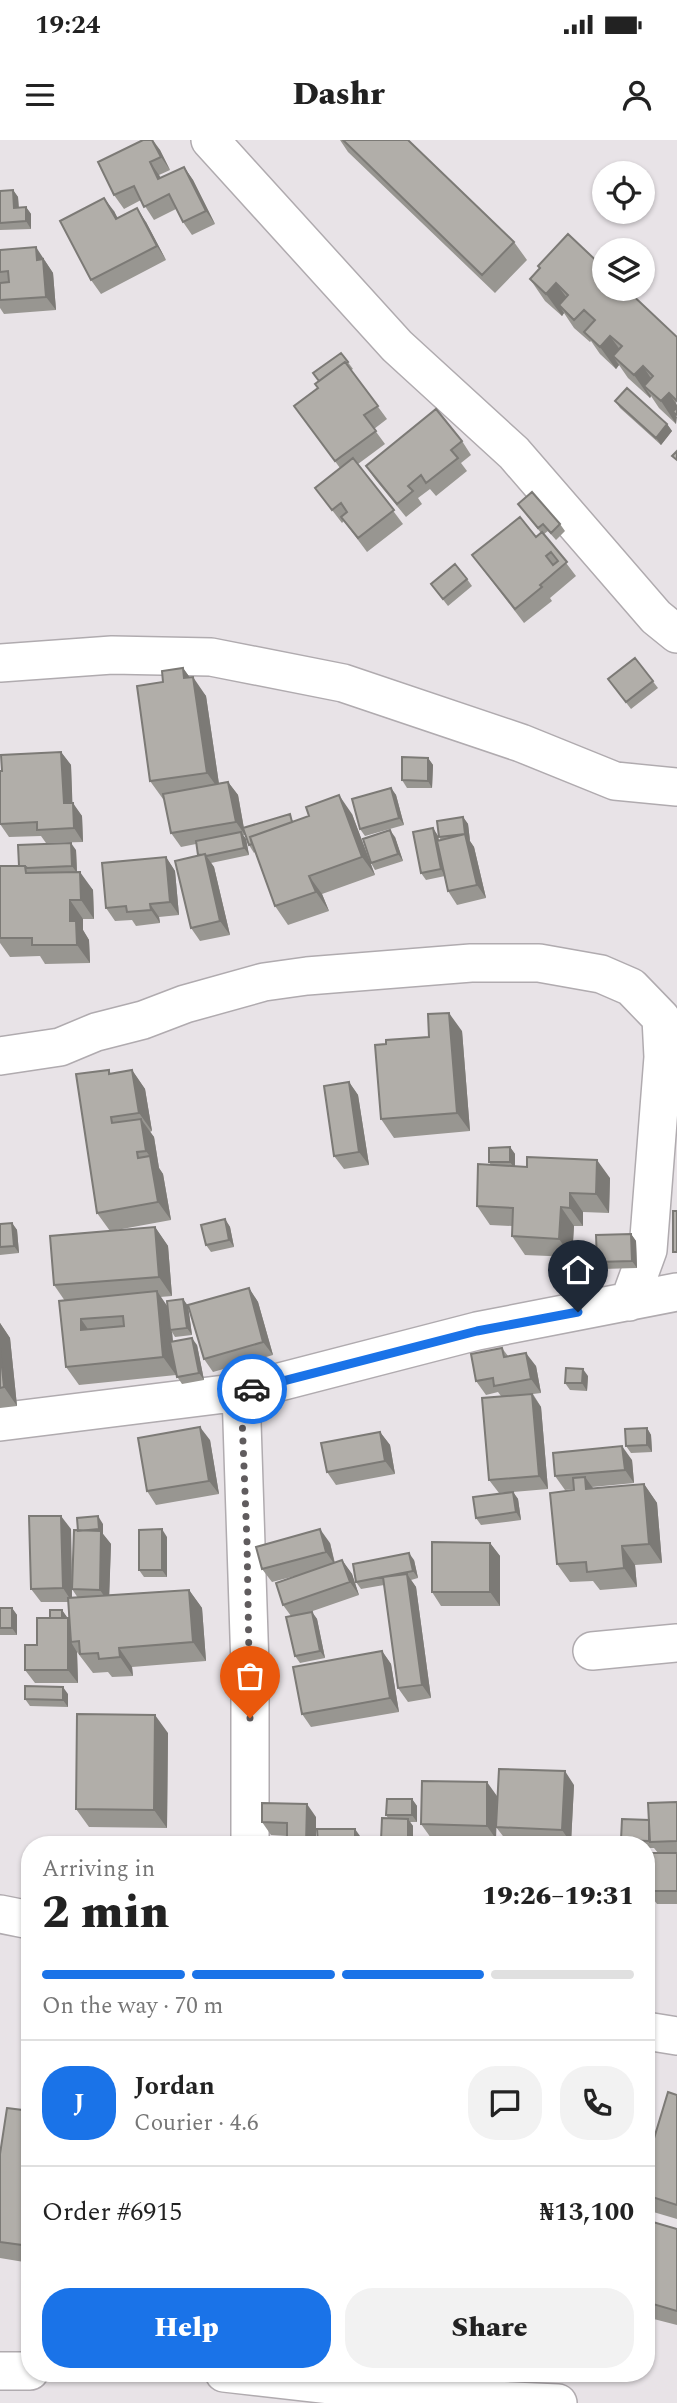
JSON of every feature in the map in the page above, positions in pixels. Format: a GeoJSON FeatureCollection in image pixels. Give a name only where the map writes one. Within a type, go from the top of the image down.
{"type":"FeatureCollection","features":[{"type":"Feature","properties":{"kind":"street"},"geometry":{"type":"LineString","coordinates":[[210,140],[397,346],[514,453],[656,617],[677,634]]}},
{"type":"Feature","properties":{"kind":"street"},"geometry":{"type":"LineString","coordinates":[[0,663],[112,655],[211,657],[343,683],[521,743],[615,781],[677,787]]}},
{"type":"Feature","properties":{"kind":"street"},"geometry":{"type":"LineString","coordinates":[[0,1056],[60,1047],[96,1032],[143,1020],[185,1004],[264,982],[307,976],[471,963],[539,963],[601,974],[631,987],[660,1018],[663,1057],[648,1250],[629,1302]]}},
{"type":"Feature","properties":{"kind":"street"},"geometry":{"type":"LineString","coordinates":[[0,1422],[241,1392],[477,1331],[677,1291],[648,1250]]}},
{"type":"Feature","properties":{"kind":"street"},"geometry":{"type":"LineString","coordinates":[[241,1392],[250,1667],[250,1836]]}},
{"type":"Feature","properties":{"kind":"street"},"geometry":{"type":"LineString","coordinates":[[592,1651],[677,1643]]}},
{"type":"Feature","properties":{"kind":"street"},"geometry":{"type":"LineString","coordinates":[[0,1914],[21,1918]]}},
{"type":"Feature","properties":{"kind":"street"},"geometry":{"type":"LineString","coordinates":[[655,2032],[677,2036]]}},
{"type":"Feature","properties":{"kind":"street"},"geometry":{"type":"LineString","coordinates":[[0,2371],[21,2371]]}},
{"type":"Feature","properties":{"kind":"street"},"geometry":{"type":"LineString","coordinates":[[268,2382],[331,2395],[558,2403]]}},
{"type":"Feature","properties":{"kind":"building"},"geometry":{"type":"Polygon","coordinates":[[[143,140],[152,140],[161,157],[150,162],[158,179],[184,167],[206,211],[183,222],[169,194],[144,207],[134,186],[114,195],[98,162],[143,140]]]}},
{"type":"Feature","properties":{"kind":"building"},"geometry":{"type":"Polygon","coordinates":[[[343,140],[408,140],[514,242],[482,275],[343,140]]]}},
{"type":"Feature","properties":{"kind":"building"},"geometry":{"type":"Polygon","coordinates":[[[13,190],[14,208],[26,207],[26,221],[0,223],[0,191],[13,190]]]}},
{"type":"Feature","properties":{"kind":"building"},"geometry":{"type":"Polygon","coordinates":[[[104,198],[116,219],[137,208],[157,246],[91,280],[60,221],[104,198]]]}},
{"type":"Feature","properties":{"kind":"building"},"geometry":{"type":"Polygon","coordinates":[[[568,234],[592,257],[592,301],[639,301],[677,337],[677,401],[669,393],[661,401],[644,386],[653,376],[643,366],[634,375],[613,356],[622,346],[610,336],[600,347],[584,332],[595,320],[584,310],[574,320],[559,305],[568,295],[556,283],[546,294],[530,279],[540,268],[538,266],[568,234]]]}},
{"type":"Feature","properties":{"kind":"building"},"geometry":{"type":"Polygon","coordinates":[[[36,247],[37,260],[43,259],[46,297],[0,300],[0,283],[9,282],[8,271],[0,272],[0,250],[36,247]]]}},
{"type":"Feature","properties":{"kind":"building"},"geometry":{"type":"Polygon","coordinates":[[[341,353],[348,362],[319,381],[313,373],[341,353]]]}},
{"type":"Feature","properties":{"kind":"building"},"geometry":{"type":"Polygon","coordinates":[[[345,362],[378,406],[364,415],[376,431],[335,461],[294,406],[318,388],[315,384],[345,362]]]}},
{"type":"Feature","properties":{"kind":"building"},"geometry":{"type":"Polygon","coordinates":[[[627,388],[667,424],[656,438],[615,401],[627,388]]]}},
{"type":"Feature","properties":{"kind":"building"},"geometry":{"type":"Polygon","coordinates":[[[436,409],[462,441],[451,450],[458,458],[426,483],[421,475],[408,486],[413,491],[397,504],[366,466],[436,409]]]}},
{"type":"Feature","properties":{"kind":"building"},"geometry":{"type":"Polygon","coordinates":[[[353,458],[394,510],[358,538],[341,517],[347,512],[341,503],[332,510],[315,488],[353,458]]]}},
{"type":"Feature","properties":{"kind":"building"},"geometry":{"type":"Polygon","coordinates":[[[532,492],[560,524],[551,533],[543,524],[538,528],[518,504],[532,492]]]}},
{"type":"Feature","properties":{"kind":"building"},"geometry":{"type":"Polygon","coordinates":[[[520,517],[536,537],[542,532],[567,562],[515,609],[472,555],[520,517]],[[551,552],[546,556],[553,565],[558,561],[551,552]]]}},
{"type":"Feature","properties":{"kind":"building"},"geometry":{"type":"Polygon","coordinates":[[[455,564],[467,579],[443,599],[431,584],[455,564]]]}},
{"type":"Feature","properties":{"kind":"building"},"geometry":{"type":"Polygon","coordinates":[[[635,658],[653,681],[626,702],[608,679],[635,658]]]}},
{"type":"Feature","properties":{"kind":"building"},"geometry":{"type":"Polygon","coordinates":[[[183,668],[184,678],[193,677],[207,773],[150,781],[137,686],[163,682],[162,671],[183,668]]]}},
{"type":"Feature","properties":{"kind":"building"},"geometry":{"type":"Polygon","coordinates":[[[61,752],[64,803],[73,803],[74,828],[37,830],[37,822],[0,824],[1,755],[61,752]]]}},
{"type":"Feature","properties":{"kind":"building"},"geometry":{"type":"Polygon","coordinates":[[[402,757],[428,758],[428,781],[402,780],[402,757]]]}},
{"type":"Feature","properties":{"kind":"building"},"geometry":{"type":"Polygon","coordinates":[[[228,782],[236,822],[171,833],[163,794],[228,782]]]}},
{"type":"Feature","properties":{"kind":"building"},"geometry":{"type":"Polygon","coordinates":[[[391,788],[399,818],[360,829],[352,799],[391,788]]]}},
{"type":"Feature","properties":{"kind":"building"},"geometry":{"type":"Polygon","coordinates":[[[339,795],[362,857],[309,876],[316,892],[275,906],[250,837],[309,816],[306,807],[339,795]]]}},
{"type":"Feature","properties":{"kind":"building"},"geometry":{"type":"Polygon","coordinates":[[[290,814],[292,822],[250,837],[252,844],[249,845],[243,828],[290,814]]]}},
{"type":"Feature","properties":{"kind":"building"},"geometry":{"type":"Polygon","coordinates":[[[463,817],[465,834],[439,837],[437,821],[463,817]]]}},
{"type":"Feature","properties":{"kind":"building"},"geometry":{"type":"Polygon","coordinates":[[[433,828],[441,869],[421,873],[413,832],[433,828]]]}},
{"type":"Feature","properties":{"kind":"building"},"geometry":{"type":"Polygon","coordinates":[[[390,830],[398,854],[371,863],[363,839],[390,830]]]}},
{"type":"Feature","properties":{"kind":"building"},"geometry":{"type":"Polygon","coordinates":[[[241,832],[244,848],[206,856],[198,855],[196,841],[241,832]]]}},
{"type":"Feature","properties":{"kind":"building"},"geometry":{"type":"Polygon","coordinates":[[[465,834],[477,885],[448,891],[437,841],[465,834]]]}},
{"type":"Feature","properties":{"kind":"building"},"geometry":{"type":"Polygon","coordinates":[[[71,843],[72,866],[19,866],[18,845],[71,843]]]}},
{"type":"Feature","properties":{"kind":"building"},"geometry":{"type":"Polygon","coordinates":[[[205,854],[220,921],[191,928],[175,861],[205,854]]]}},
{"type":"Feature","properties":{"kind":"building"},"geometry":{"type":"Polygon","coordinates":[[[166,857],[170,902],[150,904],[151,910],[127,912],[126,906],[106,908],[102,863],[166,857]]]}},
{"type":"Feature","properties":{"kind":"building"},"geometry":{"type":"Polygon","coordinates":[[[0,866],[25,866],[26,873],[80,872],[81,900],[70,900],[70,921],[76,921],[77,945],[32,945],[32,938],[0,938],[0,866]]]}},
{"type":"Feature","properties":{"kind":"building"},"geometry":{"type":"Polygon","coordinates":[[[449,1013],[457,1113],[381,1119],[375,1045],[386,1044],[386,1040],[429,1037],[428,1014],[449,1013]]]}},
{"type":"Feature","properties":{"kind":"building"},"geometry":{"type":"Polygon","coordinates":[[[109,1070],[109,1074],[132,1070],[139,1113],[111,1117],[112,1123],[141,1119],[146,1151],[137,1152],[138,1158],[150,1156],[158,1202],[97,1213],[76,1074],[109,1070]]]}},
{"type":"Feature","properties":{"kind":"building"},"geometry":{"type":"Polygon","coordinates":[[[349,1082],[359,1152],[334,1156],[324,1086],[349,1082]]]}},
{"type":"Feature","properties":{"kind":"building"},"geometry":{"type":"Polygon","coordinates":[[[510,1147],[510,1162],[489,1162],[489,1148],[510,1147]]]}},
{"type":"Feature","properties":{"kind":"building"},"geometry":{"type":"Polygon","coordinates":[[[527,1157],[597,1160],[596,1194],[570,1193],[570,1208],[561,1207],[559,1239],[512,1236],[513,1208],[477,1206],[478,1164],[527,1167],[527,1157]]]}},
{"type":"Feature","properties":{"kind":"building"},"geometry":{"type":"Polygon","coordinates":[[[673,1211],[677,1211],[677,1252],[673,1252],[673,1211]]]}},
{"type":"Feature","properties":{"kind":"building"},"geometry":{"type":"Polygon","coordinates":[[[225,1219],[229,1240],[206,1245],[201,1225],[225,1219]]]}},
{"type":"Feature","properties":{"kind":"building"},"geometry":{"type":"Polygon","coordinates":[[[12,1223],[14,1246],[0,1247],[0,1224],[12,1223]]]}},
{"type":"Feature","properties":{"kind":"building"},"geometry":{"type":"Polygon","coordinates":[[[155,1227],[159,1277],[54,1285],[50,1236],[155,1227]]]}},
{"type":"Feature","properties":{"kind":"building"},"geometry":{"type":"Polygon","coordinates":[[[631,1234],[632,1261],[597,1262],[596,1235],[631,1234]]]}},
{"type":"Feature","properties":{"kind":"building"},"geometry":{"type":"Polygon","coordinates":[[[249,1288],[263,1342],[204,1359],[188,1305],[249,1288]]]}},
{"type":"Feature","properties":{"kind":"building"},"geometry":{"type":"Polygon","coordinates":[[[157,1291],[163,1357],[66,1367],[59,1301],[157,1291]],[[123,1316],[81,1319],[81,1330],[124,1326],[123,1316]]]}},
{"type":"Feature","properties":{"kind":"building"},"geometry":{"type":"Polygon","coordinates":[[[183,1299],[187,1328],[170,1330],[167,1301],[183,1299]]]}},
{"type":"Feature","properties":{"kind":"building"},"geometry":{"type":"Polygon","coordinates":[[[192,1338],[199,1373],[177,1377],[170,1342],[192,1338]]]}},
{"type":"Feature","properties":{"kind":"building"},"geometry":{"type":"Polygon","coordinates":[[[0,1348],[4,1387],[0,1388],[0,1348]]]}},
{"type":"Feature","properties":{"kind":"building"},"geometry":{"type":"Polygon","coordinates":[[[502,1348],[504,1357],[526,1353],[531,1379],[494,1386],[493,1378],[476,1381],[471,1354],[502,1348]]]}},
{"type":"Feature","properties":{"kind":"building"},"geometry":{"type":"Polygon","coordinates":[[[566,1368],[583,1369],[582,1383],[565,1383],[566,1368]]]}},
{"type":"Feature","properties":{"kind":"building"},"geometry":{"type":"Polygon","coordinates":[[[532,1394],[539,1476],[489,1480],[482,1398],[532,1394]]]}},
{"type":"Feature","properties":{"kind":"building"},"geometry":{"type":"Polygon","coordinates":[[[200,1427],[209,1481],[147,1491],[138,1438],[200,1427]]]}},
{"type":"Feature","properties":{"kind":"building"},"geometry":{"type":"Polygon","coordinates":[[[647,1428],[647,1445],[626,1446],[625,1429],[647,1428]]]}},
{"type":"Feature","properties":{"kind":"building"},"geometry":{"type":"Polygon","coordinates":[[[380,1432],[385,1461],[327,1472],[321,1443],[380,1432]]]}},
{"type":"Feature","properties":{"kind":"building"},"geometry":{"type":"Polygon","coordinates":[[[622,1446],[625,1470],[555,1476],[553,1453],[622,1446]]]}},
{"type":"Feature","properties":{"kind":"building"},"geometry":{"type":"Polygon","coordinates":[[[585,1477],[586,1489],[644,1484],[649,1544],[622,1546],[624,1568],[587,1572],[586,1562],[557,1564],[550,1493],[574,1490],[573,1478],[585,1477]]]}},
{"type":"Feature","properties":{"kind":"building"},"geometry":{"type":"Polygon","coordinates":[[[513,1492],[516,1512],[476,1518],[473,1497],[513,1492]]]}},
{"type":"Feature","properties":{"kind":"building"},"geometry":{"type":"Polygon","coordinates":[[[29,1516],[61,1516],[63,1588],[31,1589],[29,1516]]]}},
{"type":"Feature","properties":{"kind":"building"},"geometry":{"type":"Polygon","coordinates":[[[98,1516],[99,1529],[78,1531],[77,1518],[98,1516]]]}},
{"type":"Feature","properties":{"kind":"building"},"geometry":{"type":"Polygon","coordinates":[[[162,1529],[162,1570],[139,1570],[139,1530],[162,1529]]]}},
{"type":"Feature","properties":{"kind":"building"},"geometry":{"type":"Polygon","coordinates":[[[320,1529],[326,1552],[262,1569],[256,1547],[320,1529]]]}},
{"type":"Feature","properties":{"kind":"building"},"geometry":{"type":"Polygon","coordinates":[[[74,1530],[101,1531],[100,1590],[72,1589],[74,1530]]]}},
{"type":"Feature","properties":{"kind":"building"},"geometry":{"type":"Polygon","coordinates":[[[432,1542],[490,1543],[490,1592],[432,1592],[432,1542]]]}},
{"type":"Feature","properties":{"kind":"building"},"geometry":{"type":"Polygon","coordinates":[[[409,1553],[413,1571],[356,1582],[353,1564],[409,1553]]]}},
{"type":"Feature","properties":{"kind":"building"},"geometry":{"type":"Polygon","coordinates":[[[342,1560],[350,1582],[283,1605],[276,1583],[342,1560]]]}},
{"type":"Feature","properties":{"kind":"building"},"geometry":{"type":"Polygon","coordinates":[[[407,1574],[422,1685],[398,1688],[383,1577],[407,1574]]]}},
{"type":"Feature","properties":{"kind":"building"},"geometry":{"type":"Polygon","coordinates":[[[189,1590],[193,1642],[119,1648],[120,1657],[99,1659],[98,1653],[80,1654],[79,1641],[71,1642],[68,1598],[189,1590]]]}},
{"type":"Feature","properties":{"kind":"building"},"geometry":{"type":"Polygon","coordinates":[[[0,1608],[12,1608],[12,1628],[0,1628],[0,1608]]]}},
{"type":"Feature","properties":{"kind":"building"},"geometry":{"type":"Polygon","coordinates":[[[50,1610],[62,1610],[62,1618],[50,1618],[50,1610]]]}},
{"type":"Feature","properties":{"kind":"building"},"geometry":{"type":"Polygon","coordinates":[[[312,1612],[320,1651],[295,1656],[286,1617],[312,1612]]]}},
{"type":"Feature","properties":{"kind":"building"},"geometry":{"type":"Polygon","coordinates":[[[37,1618],[68,1618],[68,1670],[25,1670],[25,1645],[37,1645],[37,1618]]]}},
{"type":"Feature","properties":{"kind":"building"},"geometry":{"type":"Polygon","coordinates":[[[382,1651],[390,1698],[302,1714],[293,1667],[382,1651]]]}},
{"type":"Feature","properties":{"kind":"building"},"geometry":{"type":"Polygon","coordinates":[[[25,1686],[63,1687],[63,1700],[25,1699],[25,1686]]]}},
{"type":"Feature","properties":{"kind":"building"},"geometry":{"type":"Polygon","coordinates":[[[77,1714],[155,1715],[154,1810],[76,1809],[77,1714]]]}},
{"type":"Feature","properties":{"kind":"building"},"geometry":{"type":"Polygon","coordinates":[[[499,1769],[565,1771],[562,1830],[496,1827],[499,1769]]]}},
{"type":"Feature","properties":{"kind":"building"},"geometry":{"type":"Polygon","coordinates":[[[422,1781],[487,1782],[487,1826],[421,1824],[422,1781]]]}},
{"type":"Feature","properties":{"kind":"building"},"geometry":{"type":"Polygon","coordinates":[[[387,1799],[412,1799],[412,1815],[386,1815],[387,1799]]]}},
{"type":"Feature","properties":{"kind":"building"},"geometry":{"type":"Polygon","coordinates":[[[677,1802],[677,1841],[655,1842],[655,1836],[650,1836],[648,1803],[677,1802]]]}},
{"type":"Feature","properties":{"kind":"building"},"geometry":{"type":"Polygon","coordinates":[[[262,1803],[307,1804],[306,1836],[287,1836],[287,1823],[262,1822],[262,1803]]]}},
{"type":"Feature","properties":{"kind":"building"},"geometry":{"type":"Polygon","coordinates":[[[382,1818],[408,1819],[408,1836],[381,1836],[382,1818]]]}},
{"type":"Feature","properties":{"kind":"building"},"geometry":{"type":"Polygon","coordinates":[[[622,1819],[649,1820],[649,1836],[621,1836],[622,1819]]]}},
{"type":"Feature","properties":{"kind":"building"},"geometry":{"type":"Polygon","coordinates":[[[317,1829],[355,1829],[355,1836],[317,1836],[317,1829]]]}},
{"type":"Feature","properties":{"kind":"building"},"geometry":{"type":"Polygon","coordinates":[[[655,1853],[677,1853],[677,1891],[655,1891],[655,1853]]]}},
{"type":"Feature","properties":{"kind":"building"},"geometry":{"type":"Polygon","coordinates":[[[668,2092],[677,2095],[677,2205],[655,2198],[655,2135],[668,2092]]]}},
{"type":"Feature","properties":{"kind":"building"},"geometry":{"type":"Polygon","coordinates":[[[7,2108],[21,2110],[21,2245],[0,2242],[0,2154],[7,2108]]]}},
{"type":"Feature","properties":{"kind":"building"},"geometry":{"type":"Polygon","coordinates":[[[655,2223],[677,2229],[677,2311],[655,2305],[655,2223]]]}},
{"type":"Feature","properties":{"kind":"way so far"},"geometry":{"type":"LineString","coordinates":[[250,1718],[241,1392],[252,1389]]}},
{"type":"Feature","properties":{"kind":"route"},"geometry":{"type":"LineString","coordinates":[[252,1389],[477,1331],[578,1312]]}}]}
